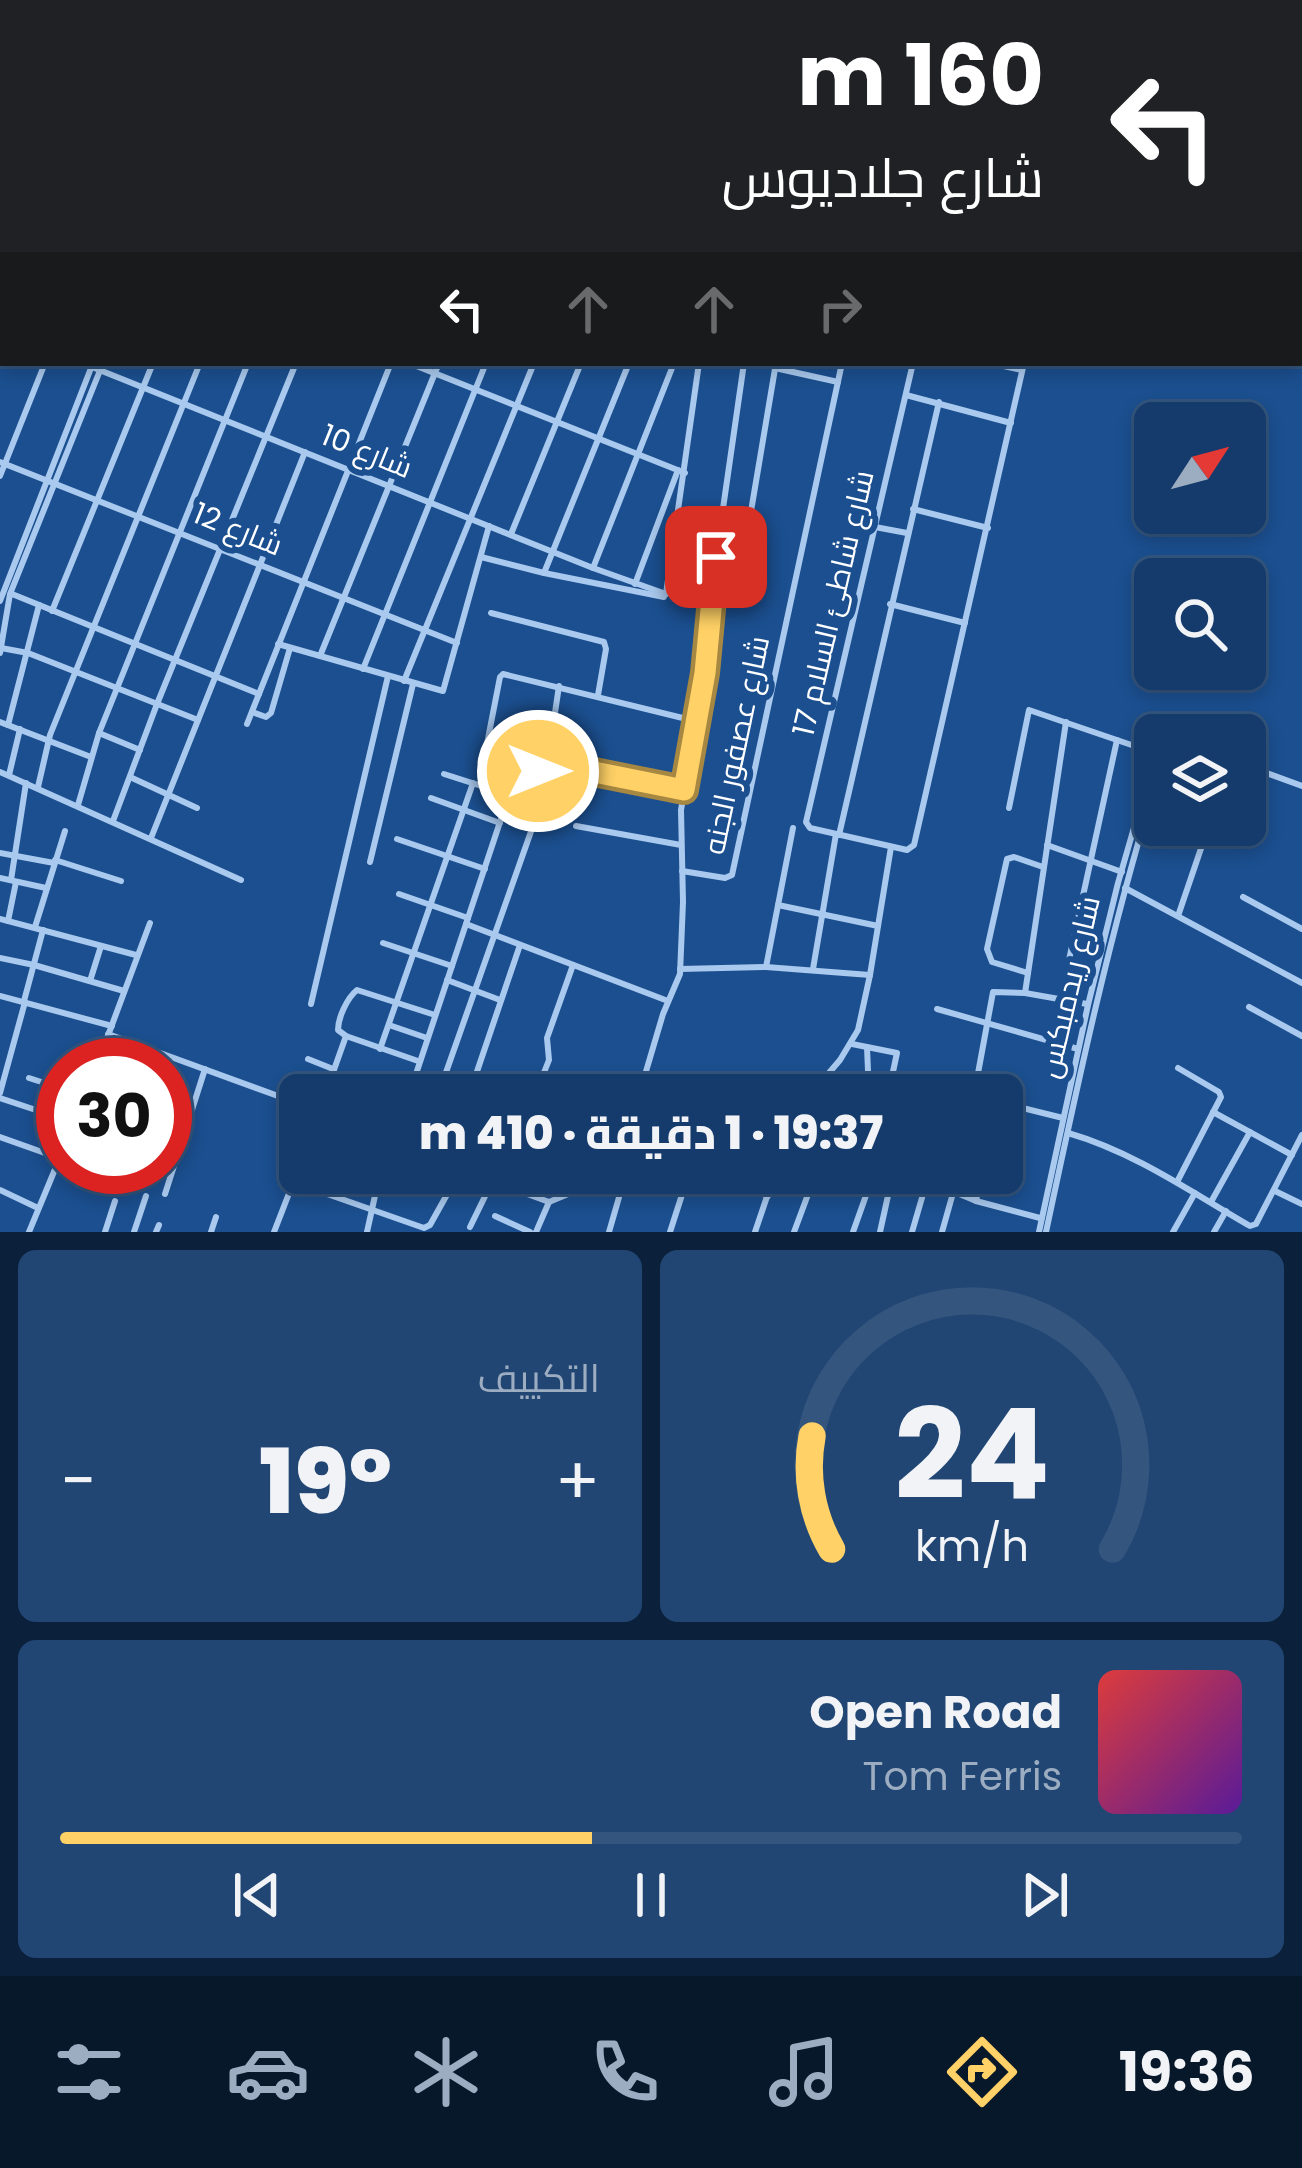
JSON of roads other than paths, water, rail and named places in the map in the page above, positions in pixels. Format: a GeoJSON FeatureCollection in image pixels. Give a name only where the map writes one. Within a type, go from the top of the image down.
{"type":"FeatureCollection","features":[{"type":"Feature","properties":{"kind":"street"},"geometry":{"type":"LineString","coordinates":[[0,476],[44,366]]}},
{"type":"Feature","properties":{"kind":"street"},"geometry":{"type":"LineString","coordinates":[[97,366],[3,595],[0,650],[28,653],[198,720]]}},
{"type":"Feature","properties":{"kind":"street","name":"شارع 10"},"geometry":{"type":"LineString","coordinates":[[97,366],[666,594]]}},
{"type":"Feature","properties":{"kind":"street"},"geometry":{"type":"LineString","coordinates":[[52,610],[152,366]]}},
{"type":"Feature","properties":{"kind":"street"},"geometry":{"type":"LineString","coordinates":[[38,787],[76,671],[199,366]]}},
{"type":"Feature","properties":{"kind":"street"},"geometry":{"type":"LineString","coordinates":[[78,805],[117,687],[247,366]]}},
{"type":"Feature","properties":{"kind":"street"},"geometry":{"type":"LineString","coordinates":[[113,820],[295,366]]}},
{"type":"Feature","properties":{"kind":"street"},"geometry":{"type":"LineString","coordinates":[[247,724],[390,366]]}},
{"type":"Feature","properties":{"kind":"street"},"geometry":{"type":"LineString","coordinates":[[416,366],[681,471]]}},
{"type":"Feature","properties":{"kind":"street"},"geometry":{"type":"LineString","coordinates":[[320,656],[438,366]]}},
{"type":"Feature","properties":{"kind":"street"},"geometry":{"type":"LineString","coordinates":[[363,669],[485,366]]}},
{"type":"Feature","properties":{"kind":"street"},"geometry":{"type":"LineString","coordinates":[[370,862],[425,630],[533,366]]}},
{"type":"Feature","properties":{"kind":"street"},"geometry":{"type":"LineString","coordinates":[[511,534],[580,366]]}},
{"type":"Feature","properties":{"kind":"street"},"geometry":{"type":"LineString","coordinates":[[544,573],[627,366]]}},
{"type":"Feature","properties":{"kind":"street"},"geometry":{"type":"LineString","coordinates":[[593,568],[673,366]]}},
{"type":"Feature","properties":{"kind":"street"},"geometry":{"type":"LineString","coordinates":[[481,557],[662,597],[666,594],[698,366]]}},
{"type":"Feature","properties":{"kind":"street"},"geometry":{"type":"LineString","coordinates":[[645,1074],[680,969],[684,790],[705,673],[744,366]]}},
{"type":"Feature","properties":{"kind":"street"},"geometry":{"type":"LineString","coordinates":[[719,534],[747,535],[775,366],[838,382]]}},
{"type":"Feature","properties":{"kind":"street","name":"شارع عصفور الجنه"},"geometry":{"type":"LineString","coordinates":[[682,871],[732,875],[841,366]]}},
{"type":"Feature","properties":{"kind":"street","name":"شارع شاطئ السلام 17"},"geometry":{"type":"LineString","coordinates":[[837,834],[810,828],[806,822],[913,366]]}},
{"type":"Feature","properties":{"kind":"street"},"geometry":{"type":"LineString","coordinates":[[837,834],[907,850],[914,845],[1023,367]]}},
{"type":"Feature","properties":{"kind":"street"},"geometry":{"type":"LineString","coordinates":[[906,395],[1011,423]]}},
{"type":"Feature","properties":{"kind":"street"},"geometry":{"type":"LineString","coordinates":[[813,969],[837,834],[939,402]]}},
{"type":"Feature","properties":{"kind":"street"},"geometry":{"type":"LineString","coordinates":[[151,838],[305,452]]}},
{"type":"Feature","properties":{"kind":"street","name":"شارع 12"},"geometry":{"type":"LineString","coordinates":[[3,462],[457,643]]}},
{"type":"Feature","properties":{"kind":"street"},"geometry":{"type":"LineString","coordinates":[[635,584],[681,471]]}},
{"type":"Feature","properties":{"kind":"street"},"geometry":{"type":"LineString","coordinates":[[913,509],[988,528]]}},
{"type":"Feature","properties":{"kind":"street"},"geometry":{"type":"LineString","coordinates":[[278,644],[444,691],[489,526]]}},
{"type":"Feature","properties":{"kind":"street"},"geometry":{"type":"LineString","coordinates":[[875,527],[907,533]]}},
{"type":"Feature","properties":{"kind":"street"},"geometry":{"type":"LineString","coordinates":[[3,595],[52,610],[259,694]]}},
{"type":"Feature","properties":{"kind":"street"},"geometry":{"type":"LineString","coordinates":[[890,604],[965,622]]}},
{"type":"Feature","properties":{"kind":"street"},"geometry":{"type":"LineString","coordinates":[[39,605],[4,723],[91,757]]}},
{"type":"Feature","properties":{"kind":"street"},"geometry":{"type":"LineString","coordinates":[[491,613],[604,642],[598,695]]}},
{"type":"Feature","properties":{"kind":"street"},"geometry":{"type":"LineString","coordinates":[[252,712],[266,717],[272,713],[290,648]]}},
{"type":"Feature","properties":{"kind":"street"},"geometry":{"type":"LineString","coordinates":[[684,790],[573,766],[554,764],[542,772],[484,758],[501,674],[695,722]]}},
{"type":"Feature","properties":{"kind":"street"},"geometry":{"type":"LineString","coordinates":[[311,1004],[388,676]]}},
{"type":"Feature","properties":{"kind":"street"},"geometry":{"type":"LineString","coordinates":[[547,768],[559,686]]}},
{"type":"Feature","properties":{"kind":"street"},"geometry":{"type":"LineString","coordinates":[[1009,808],[1031,710],[1134,746]]}},
{"type":"Feature","properties":{"kind":"street"},"geometry":{"type":"LineString","coordinates":[[1025,993],[1066,722]]}},
{"type":"Feature","properties":{"kind":"street"},"geometry":{"type":"LineString","coordinates":[[20,730],[4,774],[241,880]]}},
{"type":"Feature","properties":{"kind":"street"},"geometry":{"type":"LineString","coordinates":[[99,734],[140,750]]}},
{"type":"Feature","properties":{"kind":"street"},"geometry":{"type":"LineString","coordinates":[[1069,960],[1117,740]]}},
{"type":"Feature","properties":{"kind":"street"},"geometry":{"type":"LineString","coordinates":[[444,774],[559,812],[566,810],[573,766]]}},
{"type":"Feature","properties":{"kind":"street"},"geometry":{"type":"LineString","coordinates":[[1266,773],[1302,786]]}},
{"type":"Feature","properties":{"kind":"street"},"geometry":{"type":"LineString","coordinates":[[130,777],[197,808]]}},
{"type":"Feature","properties":{"kind":"street"},"geometry":{"type":"LineString","coordinates":[[26,782],[14,881],[2,922],[137,956]]}},
{"type":"Feature","properties":{"kind":"street"},"geometry":{"type":"LineString","coordinates":[[380,1048],[473,783]]}},
{"type":"Feature","properties":{"kind":"street"},"geometry":{"type":"LineString","coordinates":[[415,1074],[509,795]]}},
{"type":"Feature","properties":{"kind":"street"},"geometry":{"type":"LineString","coordinates":[[431,798],[500,823]]}},
{"type":"Feature","properties":{"kind":"street"},"geometry":{"type":"LineString","coordinates":[[445,1074],[539,806]]}},
{"type":"Feature","properties":{"kind":"street"},"geometry":{"type":"LineString","coordinates":[[576,826],[681,845]]}},
{"type":"Feature","properties":{"kind":"street","name":"شارع ريدمبكس"},"geometry":{"type":"LineString","coordinates":[[1042,1232],[1134,827]]}},
{"type":"Feature","properties":{"kind":"street"},"geometry":{"type":"LineString","coordinates":[[766,967],[793,828]]}},
{"type":"Feature","properties":{"kind":"street"},"geometry":{"type":"LineString","coordinates":[[36,1109],[0,1096],[34,964],[46,888],[64,831]]}},
{"type":"Feature","properties":{"kind":"street"},"geometry":{"type":"LineString","coordinates":[[397,839],[485,869]]}},
{"type":"Feature","properties":{"kind":"street"},"geometry":{"type":"LineString","coordinates":[[1046,845],[1121,872]]}},
{"type":"Feature","properties":{"kind":"street","name":"شارع ريدمبكس"},"geometry":{"type":"LineString","coordinates":[[1042,1232],[1078,1049],[1137,846]]}},
{"type":"Feature","properties":{"kind":"street"},"geometry":{"type":"LineString","coordinates":[[1178,916],[1202,846]]}},
{"type":"Feature","properties":{"kind":"street"},"geometry":{"type":"LineString","coordinates":[[828,1074],[858,1030],[891,847]]}},
{"type":"Feature","properties":{"kind":"street"},"geometry":{"type":"LineString","coordinates":[[0,853],[54,861],[121,881]]}},
{"type":"Feature","properties":{"kind":"street"},"geometry":{"type":"LineString","coordinates":[[1028,973],[992,962],[987,949],[1006,859],[1014,857],[1043,867]]}},
{"type":"Feature","properties":{"kind":"street"},"geometry":{"type":"LineString","coordinates":[[0,878],[46,888]]}},
{"type":"Feature","properties":{"kind":"street"},"geometry":{"type":"LineString","coordinates":[[1125,888],[1302,983]]}},
{"type":"Feature","properties":{"kind":"street"},"geometry":{"type":"LineString","coordinates":[[399,894],[668,1001]]}},
{"type":"Feature","properties":{"kind":"street"},"geometry":{"type":"LineString","coordinates":[[1243,897],[1302,929]]}},
{"type":"Feature","properties":{"kind":"street"},"geometry":{"type":"LineString","coordinates":[[778,904],[878,926]]}},
{"type":"Feature","properties":{"kind":"street"},"geometry":{"type":"LineString","coordinates":[[107,1038],[150,922]]}},
{"type":"Feature","properties":{"kind":"street"},"geometry":{"type":"LineString","coordinates":[[382,943],[452,966]]}},
{"type":"Feature","properties":{"kind":"street"},"geometry":{"type":"LineString","coordinates":[[476,1074],[520,944]]}},
{"type":"Feature","properties":{"kind":"street"},"geometry":{"type":"LineString","coordinates":[[90,981],[101,946]]}},
{"type":"Feature","properties":{"kind":"street"},"geometry":{"type":"LineString","coordinates":[[0,958],[124,992]]}},
{"type":"Feature","properties":{"kind":"street"},"geometry":{"type":"LineString","coordinates":[[544,1074],[549,1060],[547,1038],[573,964]]}},
{"type":"Feature","properties":{"kind":"street"},"geometry":{"type":"LineString","coordinates":[[680,969],[766,967],[870,975]]}},
{"type":"Feature","properties":{"kind":"street"},"geometry":{"type":"LineString","coordinates":[[447,980],[500,1000]]}},
{"type":"Feature","properties":{"kind":"street"},"geometry":{"type":"LineString","coordinates":[[418,1061],[346,1036],[337,1028],[355,991],[361,990],[435,1016]]}},
{"type":"Feature","properties":{"kind":"street"},"geometry":{"type":"LineString","coordinates":[[978,1074],[997,990],[1091,1005]]}},
{"type":"Feature","properties":{"kind":"street"},"geometry":{"type":"LineString","coordinates":[[0,996],[110,1030],[279,1096]]}},
{"type":"Feature","properties":{"kind":"street"},"geometry":{"type":"LineString","coordinates":[[1249,1007],[1302,1036]]}},
{"type":"Feature","properties":{"kind":"street"},"geometry":{"type":"LineString","coordinates":[[937,1009],[1078,1049]]}},
{"type":"Feature","properties":{"kind":"street"},"geometry":{"type":"LineString","coordinates":[[389,1025],[427,1038]]}},
{"type":"Feature","properties":{"kind":"street"},"geometry":{"type":"LineString","coordinates":[[333,1074],[346,1036]]}},
{"type":"Feature","properties":{"kind":"street"},"geometry":{"type":"LineString","coordinates":[[852,1044],[898,1055],[893,1074]]}},
{"type":"Feature","properties":{"kind":"street"},"geometry":{"type":"LineString","coordinates":[[867,1047],[868,1074]]}},
{"type":"Feature","properties":{"kind":"street"},"geometry":{"type":"LineString","coordinates":[[308,1059],[334,1070]]}},
{"type":"Feature","properties":{"kind":"street"},"geometry":{"type":"LineString","coordinates":[[1178,1068],[1220,1094],[1178,1182]]}},
{"type":"Feature","properties":{"kind":"street"},"geometry":{"type":"LineString","coordinates":[[192,1110],[205,1070]]}},
{"type":"Feature","properties":{"kind":"street"},"geometry":{"type":"LineString","coordinates":[[29,1078],[36,1080]]}},
{"type":"Feature","properties":{"kind":"street"},"geometry":{"type":"LineString","coordinates":[[1023,1108],[1064,1118]]}},
{"type":"Feature","properties":{"kind":"street"},"geometry":{"type":"LineString","coordinates":[[1213,1112],[1292,1155]]}},
{"type":"Feature","properties":{"kind":"street"},"geometry":{"type":"LineString","coordinates":[[1211,1202],[1250,1132]]}},
{"type":"Feature","properties":{"kind":"street"},"geometry":{"type":"LineString","coordinates":[[1068,1133],[1178,1182],[1247,1224],[1256,1224],[1302,1135]]}},
{"type":"Feature","properties":{"kind":"street"},"geometry":{"type":"LineString","coordinates":[[0,1136],[36,1147]]}},
{"type":"Feature","properties":{"kind":"street"},"geometry":{"type":"LineString","coordinates":[[0,1190],[38,1208]]}},
{"type":"Feature","properties":{"kind":"street"},"geometry":{"type":"LineString","coordinates":[[1275,1191],[1302,1204]]}},
{"type":"Feature","properties":{"kind":"street"},"geometry":{"type":"LineString","coordinates":[[1173,1232],[1196,1193]]}},
{"type":"Feature","properties":{"kind":"street"},"geometry":{"type":"LineString","coordinates":[[29,1232],[44,1194]]}},
{"type":"Feature","properties":{"kind":"street"},"geometry":{"type":"LineString","coordinates":[[274,1232],[288,1194]]}},
{"type":"Feature","properties":{"kind":"street"},"geometry":{"type":"LineString","coordinates":[[329,1194],[424,1230],[447,1194]]}},
{"type":"Feature","properties":{"kind":"street"},"geometry":{"type":"LineString","coordinates":[[367,1232],[376,1194]]}},
{"type":"Feature","properties":{"kind":"street"},"geometry":{"type":"LineString","coordinates":[[470,1227],[486,1194]]}},
{"type":"Feature","properties":{"kind":"street"},"geometry":{"type":"LineString","coordinates":[[527,1194],[549,1202]]}},
{"type":"Feature","properties":{"kind":"street"},"geometry":{"type":"LineString","coordinates":[[495,1216],[533,1232],[549,1202],[564,1194]]}},
{"type":"Feature","properties":{"kind":"street"},"geometry":{"type":"LineString","coordinates":[[609,1232],[620,1194]]}},
{"type":"Feature","properties":{"kind":"street"},"geometry":{"type":"LineString","coordinates":[[670,1232],[682,1194]]}},
{"type":"Feature","properties":{"kind":"street"},"geometry":{"type":"LineString","coordinates":[[755,1232],[768,1196],[762,1194]]}},
{"type":"Feature","properties":{"kind":"street"},"geometry":{"type":"LineString","coordinates":[[794,1232],[808,1194]]}},
{"type":"Feature","properties":{"kind":"street"},"geometry":{"type":"LineString","coordinates":[[853,1232],[867,1194]]}},
{"type":"Feature","properties":{"kind":"street"},"geometry":{"type":"LineString","coordinates":[[880,1232],[889,1194]]}},
{"type":"Feature","properties":{"kind":"street"},"geometry":{"type":"LineString","coordinates":[[912,1232],[923,1194]]}},
{"type":"Feature","properties":{"kind":"street"},"geometry":{"type":"LineString","coordinates":[[943,1232],[952,1194]]}},
{"type":"Feature","properties":{"kind":"street"},"geometry":{"type":"LineString","coordinates":[[955,1194],[1042,1218]]}},
{"type":"Feature","properties":{"kind":"street"},"geometry":{"type":"LineString","coordinates":[[976,1201],[978,1194]]}},
{"type":"Feature","properties":{"kind":"street"},"geometry":{"type":"LineString","coordinates":[[134,1232],[146,1196]]}},
{"type":"Feature","properties":{"kind":"street"},"geometry":{"type":"LineString","coordinates":[[105,1232],[115,1201]]}},
{"type":"Feature","properties":{"kind":"street"},"geometry":{"type":"LineString","coordinates":[[1214,1232],[1226,1211]]}},
{"type":"Feature","properties":{"kind":"street"},"geometry":{"type":"LineString","coordinates":[[211,1232],[216,1217]]}}]}
